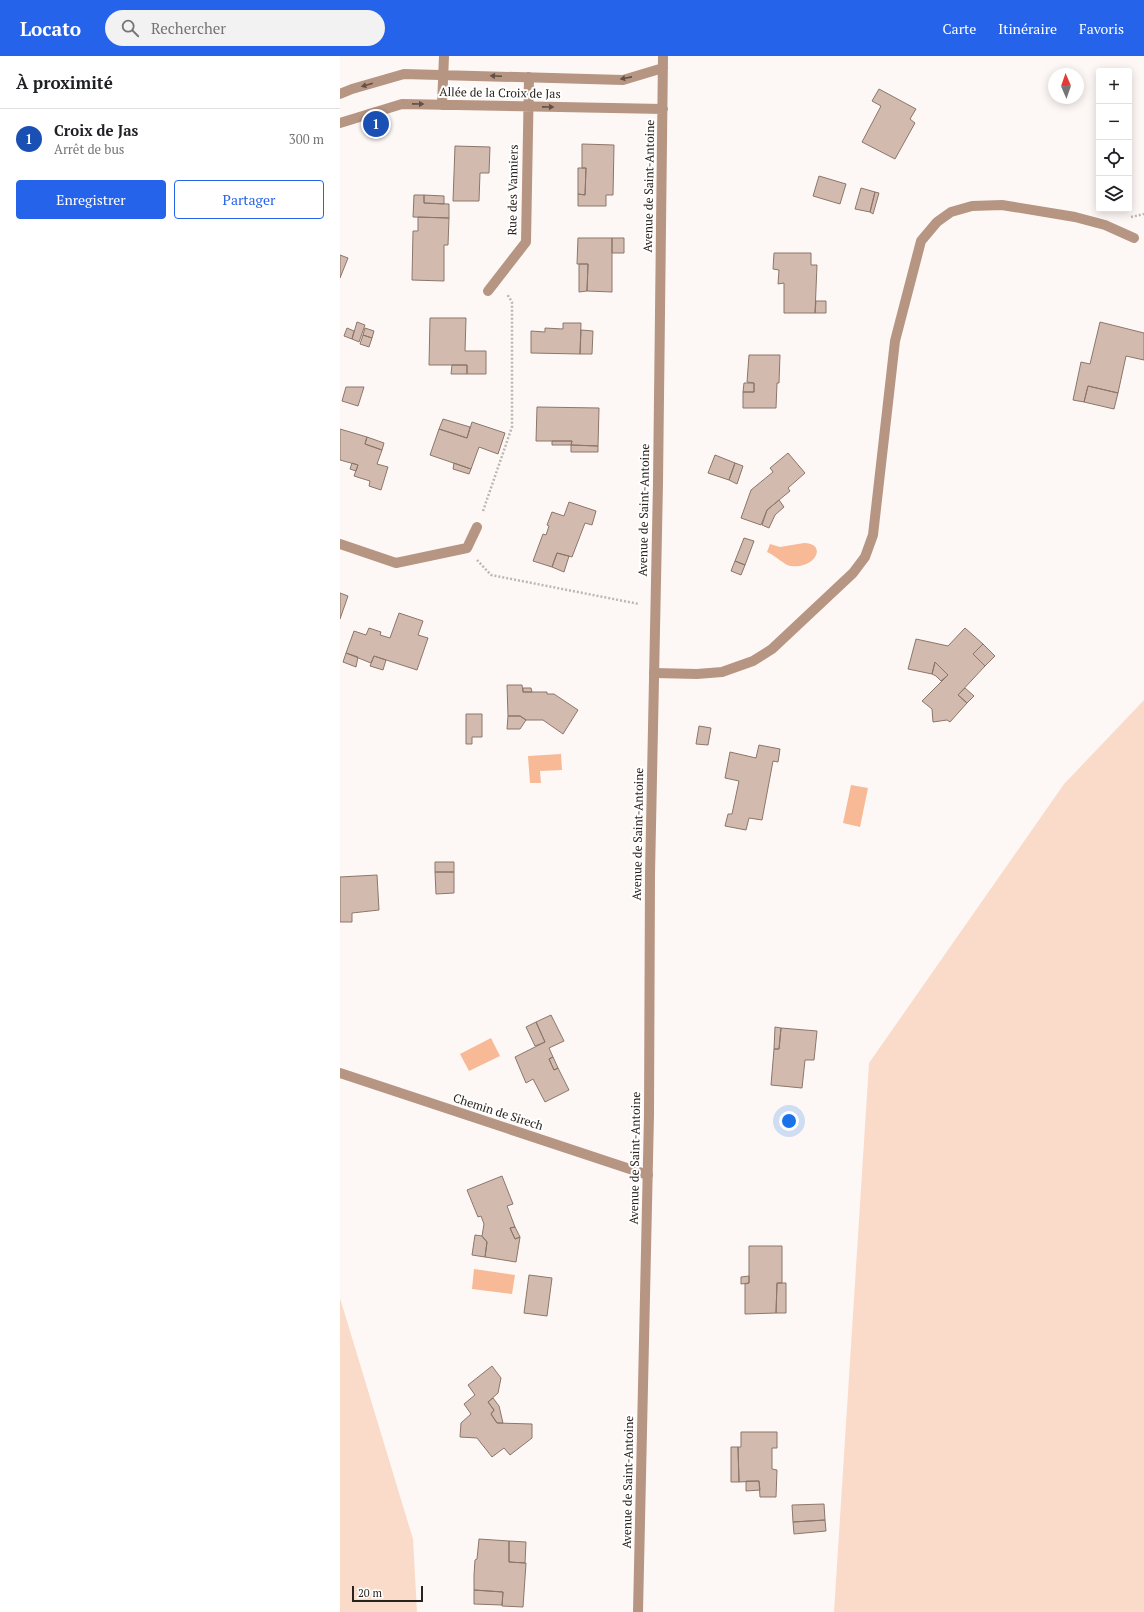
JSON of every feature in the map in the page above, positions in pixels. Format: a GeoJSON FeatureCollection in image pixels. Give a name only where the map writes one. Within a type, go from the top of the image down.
{"type":"FeatureCollection","features":[{"type":"Feature","properties":{"kind":"street"},"geometry":{"type":"LineString","coordinates":[[442,105],[444,56]]}},
{"type":"Feature","properties":{"kind":"street","name":"Avenue de Saint-Antoine"},"geometry":{"type":"LineString","coordinates":[[638,1612],[648,1175],[650,876],[663,56]]}},
{"type":"Feature","properties":{"kind":"street","name":"Allée de la Croix de Jas"},"geometry":{"type":"LineString","coordinates":[[340,94],[404,74],[623,80],[663,68]]}},
{"type":"Feature","properties":{"kind":"street","name":"Rue des Vanniers"},"geometry":{"type":"LineString","coordinates":[[488,290],[526,242],[529,77]]}},
{"type":"Feature","properties":{"kind":"street","name":"Allée de la Croix de Jas"},"geometry":{"type":"LineString","coordinates":[[340,123],[402,104],[663,109]]}},
{"type":"Feature","properties":{"kind":"street"},"geometry":{"type":"LineString","coordinates":[[654,673],[697,674],[722,672],[753,661],[772,649],[854,573],[866,557],[873,535],[895,341],[921,241],[937,222],[951,212],[972,206],[1002,206],[1075,217],[1105,225],[1134,238]]}},
{"type":"Feature","properties":{"kind":"street"},"geometry":{"type":"LineString","coordinates":[[340,544],[396,563],[467,548],[477,527]]}},
{"type":"Feature","properties":{"kind":"street","name":"Chemin de Sirech"},"geometry":{"type":"LineString","coordinates":[[340,1073],[648,1175]]}},
{"type":"Feature","properties":{"kind":"path"},"geometry":{"type":"LineString","coordinates":[[477,527],[512,427],[512,302],[498,278]]}},
{"type":"Feature","properties":{"kind":"path"},"geometry":{"type":"LineString","coordinates":[[467,548],[491,575],[655,607]]}},
{"type":"Feature","properties":{"kind":"shaded area"},"geometry":{"type":"Polygon","coordinates":[[[804,543],[811,544],[817,551],[813,560],[800,566],[789,566],[767,552],[770,544],[780,547],[804,543]]]}},
{"type":"Feature","properties":{"kind":"shaded area"},"geometry":{"type":"Polygon","coordinates":[[[1144,700],[1144,1612],[834,1612],[869,1063],[1064,784],[1144,700]]]}},
{"type":"Feature","properties":{"kind":"shaded area"},"geometry":{"type":"Polygon","coordinates":[[[561,754],[562,770],[540,771],[541,783],[530,783],[528,756],[561,754]]]}},
{"type":"Feature","properties":{"kind":"shaded area"},"geometry":{"type":"Polygon","coordinates":[[[851,785],[868,788],[860,827],[843,823],[851,785]]]}},
{"type":"Feature","properties":{"kind":"shaded area"},"geometry":{"type":"Polygon","coordinates":[[[491,1038],[500,1056],[469,1071],[460,1054],[491,1038]]]}},
{"type":"Feature","properties":{"kind":"shaded area"},"geometry":{"type":"Polygon","coordinates":[[[474,1269],[515,1275],[512,1294],[472,1289],[474,1269]]]}},
{"type":"Feature","properties":{"kind":"shaded area"},"geometry":{"type":"Polygon","coordinates":[[[340,1298],[413,1539],[417,1612],[340,1612],[340,1298]]]}},
{"type":"Feature","properties":{"kind":"building"},"geometry":{"type":"Polygon","coordinates":[[[879,89],[916,109],[910,119],[915,123],[895,159],[862,142],[881,106],[872,101],[879,89]]]}},
{"type":"Feature","properties":{"kind":"building"},"geometry":{"type":"Polygon","coordinates":[[[582,144],[614,145],[613,195],[606,195],[606,206],[578,206],[578,194],[585,195],[586,168],[582,168],[582,144]]]}},
{"type":"Feature","properties":{"kind":"building"},"geometry":{"type":"Polygon","coordinates":[[[455,146],[490,147],[489,173],[480,173],[479,201],[453,201],[455,146]]]}},
{"type":"Feature","properties":{"kind":"building"},"geometry":{"type":"Polygon","coordinates":[[[578,168],[586,168],[585,195],[578,194],[578,168]]]}},
{"type":"Feature","properties":{"kind":"building"},"geometry":{"type":"Polygon","coordinates":[[[819,176],[846,184],[840,204],[813,196],[819,176]]]}},
{"type":"Feature","properties":{"kind":"building"},"geometry":{"type":"Polygon","coordinates":[[[861,188],[875,192],[870,212],[855,209],[861,188]]]}},
{"type":"Feature","properties":{"kind":"building"},"geometry":{"type":"Polygon","coordinates":[[[875,192],[879,193],[873,214],[870,212],[875,192]]]}},
{"type":"Feature","properties":{"kind":"building"},"geometry":{"type":"Polygon","coordinates":[[[414,195],[424,195],[424,203],[449,204],[449,218],[413,217],[414,195]]]}},
{"type":"Feature","properties":{"kind":"building"},"geometry":{"type":"Polygon","coordinates":[[[424,195],[444,196],[444,204],[424,203],[424,195]]]}},
{"type":"Feature","properties":{"kind":"building"},"geometry":{"type":"Polygon","coordinates":[[[418,217],[449,218],[448,245],[444,245],[444,281],[412,280],[413,231],[418,231],[418,217]]]}},
{"type":"Feature","properties":{"kind":"building"},"geometry":{"type":"Polygon","coordinates":[[[578,238],[612,238],[612,292],[587,291],[588,264],[577,264],[578,238]]]}},
{"type":"Feature","properties":{"kind":"building"},"geometry":{"type":"Polygon","coordinates":[[[612,238],[624,238],[624,253],[612,253],[612,238]]]}},
{"type":"Feature","properties":{"kind":"building"},"geometry":{"type":"Polygon","coordinates":[[[774,253],[811,253],[811,265],[817,265],[815,313],[784,313],[784,283],[778,284],[779,270],[773,269],[774,253]]]}},
{"type":"Feature","properties":{"kind":"building"},"geometry":{"type":"Polygon","coordinates":[[[340,255],[348,258],[340,278],[340,255]]]}},
{"type":"Feature","properties":{"kind":"building"},"geometry":{"type":"Polygon","coordinates":[[[579,264],[588,264],[587,291],[579,292],[579,264]]]}},
{"type":"Feature","properties":{"kind":"building"},"geometry":{"type":"Polygon","coordinates":[[[816,301],[826,301],[826,313],[815,313],[816,301]]]}},
{"type":"Feature","properties":{"kind":"building"},"geometry":{"type":"Polygon","coordinates":[[[430,318],[466,318],[465,351],[486,351],[486,374],[467,374],[467,365],[429,365],[430,318]]]}},
{"type":"Feature","properties":{"kind":"building"},"geometry":{"type":"Polygon","coordinates":[[[357,322],[365,325],[359,342],[352,339],[357,322]]]}},
{"type":"Feature","properties":{"kind":"building"},"geometry":{"type":"Polygon","coordinates":[[[1100,322],[1144,333],[1144,360],[1126,356],[1118,393],[1088,386],[1084,402],[1073,400],[1081,362],[1090,364],[1100,322]]]}},
{"type":"Feature","properties":{"kind":"building"},"geometry":{"type":"Polygon","coordinates":[[[563,323],[581,323],[580,354],[531,353],[531,331],[545,332],[545,328],[563,329],[563,323]]]}},
{"type":"Feature","properties":{"kind":"building"},"geometry":{"type":"Polygon","coordinates":[[[347,328],[354,331],[352,339],[344,336],[347,328]]]}},
{"type":"Feature","properties":{"kind":"building"},"geometry":{"type":"Polygon","coordinates":[[[365,328],[374,331],[372,338],[363,335],[365,328]]]}},
{"type":"Feature","properties":{"kind":"building"},"geometry":{"type":"Polygon","coordinates":[[[581,330],[593,331],[592,354],[580,354],[581,330]]]}},
{"type":"Feature","properties":{"kind":"building"},"geometry":{"type":"Polygon","coordinates":[[[363,335],[372,338],[369,347],[360,344],[363,335]]]}},
{"type":"Feature","properties":{"kind":"building"},"geometry":{"type":"Polygon","coordinates":[[[749,355],[780,355],[776,408],[743,408],[743,392],[754,392],[754,383],[747,382],[749,355]]]}},
{"type":"Feature","properties":{"kind":"building"},"geometry":{"type":"Polygon","coordinates":[[[452,365],[467,365],[467,374],[451,374],[452,365]]]}},
{"type":"Feature","properties":{"kind":"building"},"geometry":{"type":"Polygon","coordinates":[[[744,383],[754,383],[754,392],[743,392],[744,383]]]}},
{"type":"Feature","properties":{"kind":"building"},"geometry":{"type":"Polygon","coordinates":[[[1088,386],[1118,393],[1114,409],[1084,402],[1088,386]]]}},
{"type":"Feature","properties":{"kind":"building"},"geometry":{"type":"Polygon","coordinates":[[[346,387],[364,387],[358,406],[342,401],[346,387]]]}},
{"type":"Feature","properties":{"kind":"building"},"geometry":{"type":"Polygon","coordinates":[[[537,407],[599,408],[598,446],[571,445],[572,441],[536,441],[537,407]]]}},
{"type":"Feature","properties":{"kind":"building"},"geometry":{"type":"Polygon","coordinates":[[[443,419],[470,427],[467,438],[439,429],[443,419]]]}},
{"type":"Feature","properties":{"kind":"building"},"geometry":{"type":"Polygon","coordinates":[[[472,422],[505,433],[498,454],[479,447],[471,469],[430,455],[439,429],[467,438],[472,422]]]}},
{"type":"Feature","properties":{"kind":"building"},"geometry":{"type":"Polygon","coordinates":[[[340,429],[367,437],[365,444],[382,450],[377,464],[388,467],[381,490],[369,486],[370,481],[354,476],[358,465],[340,460],[340,429]]]}},
{"type":"Feature","properties":{"kind":"building"},"geometry":{"type":"Polygon","coordinates":[[[367,437],[384,443],[382,450],[365,444],[367,437]]]}},
{"type":"Feature","properties":{"kind":"building"},"geometry":{"type":"Polygon","coordinates":[[[552,441],[572,441],[571,445],[552,445],[552,441]]]}},
{"type":"Feature","properties":{"kind":"building"},"geometry":{"type":"Polygon","coordinates":[[[571,445],[598,446],[598,452],[571,452],[571,445]]]}},
{"type":"Feature","properties":{"kind":"building"},"geometry":{"type":"Polygon","coordinates":[[[788,453],[805,473],[788,488],[790,491],[767,510],[761,525],[741,518],[751,490],[773,472],[770,468],[788,453]]]}},
{"type":"Feature","properties":{"kind":"building"},"geometry":{"type":"Polygon","coordinates":[[[715,455],[735,463],[729,480],[708,473],[715,455]]]}},
{"type":"Feature","properties":{"kind":"building"},"geometry":{"type":"Polygon","coordinates":[[[352,463],[358,465],[356,471],[350,469],[352,463]]]}},
{"type":"Feature","properties":{"kind":"building"},"geometry":{"type":"Polygon","coordinates":[[[454,463],[471,469],[469,474],[453,469],[454,463]]]}},
{"type":"Feature","properties":{"kind":"building"},"geometry":{"type":"Polygon","coordinates":[[[735,463],[743,466],[737,484],[729,480],[735,463]]]}},
{"type":"Feature","properties":{"kind":"building"},"geometry":{"type":"Polygon","coordinates":[[[779,500],[784,507],[775,515],[769,528],[762,525],[767,510],[779,500]]]}},
{"type":"Feature","properties":{"kind":"building"},"geometry":{"type":"Polygon","coordinates":[[[569,502],[596,511],[592,525],[585,523],[572,557],[557,553],[552,567],[533,561],[543,534],[546,535],[549,526],[547,525],[552,512],[564,516],[569,502]]]}},
{"type":"Feature","properties":{"kind":"building"},"geometry":{"type":"Polygon","coordinates":[[[744,538],[754,541],[745,565],[735,561],[744,538]]]}},
{"type":"Feature","properties":{"kind":"building"},"geometry":{"type":"Polygon","coordinates":[[[557,553],[569,556],[564,572],[552,567],[557,553]]]}},
{"type":"Feature","properties":{"kind":"building"},"geometry":{"type":"Polygon","coordinates":[[[735,561],[745,565],[741,575],[731,571],[735,561]]]}},
{"type":"Feature","properties":{"kind":"building"},"geometry":{"type":"Polygon","coordinates":[[[340,593],[348,596],[340,619],[340,593]]]}},
{"type":"Feature","properties":{"kind":"building"},"geometry":{"type":"Polygon","coordinates":[[[399,613],[423,621],[418,635],[428,638],[417,670],[374,656],[371,663],[346,653],[354,631],[366,635],[369,628],[381,632],[380,635],[390,638],[399,613]]]}},
{"type":"Feature","properties":{"kind":"building"},"geometry":{"type":"Polygon","coordinates":[[[965,628],[983,644],[973,654],[985,666],[958,695],[967,703],[950,722],[947,720],[933,722],[932,709],[922,701],[948,675],[935,662],[932,674],[908,669],[916,639],[948,646],[965,628]]]}},
{"type":"Feature","properties":{"kind":"building"},"geometry":{"type":"Polygon","coordinates":[[[983,644],[995,656],[985,666],[973,654],[983,644]]]}},
{"type":"Feature","properties":{"kind":"building"},"geometry":{"type":"Polygon","coordinates":[[[346,653],[358,657],[356,667],[343,662],[346,653]]]}},
{"type":"Feature","properties":{"kind":"building"},"geometry":{"type":"Polygon","coordinates":[[[374,656],[386,660],[383,670],[370,666],[374,656]]]}},
{"type":"Feature","properties":{"kind":"building"},"geometry":{"type":"Polygon","coordinates":[[[935,662],[948,675],[941,681],[932,674],[935,662]]]}},
{"type":"Feature","properties":{"kind":"building"},"geometry":{"type":"Polygon","coordinates":[[[507,685],[522,685],[523,692],[547,692],[547,694],[554,694],[578,710],[563,734],[543,720],[526,720],[520,716],[508,716],[507,685]]]}},
{"type":"Feature","properties":{"kind":"building"},"geometry":{"type":"Polygon","coordinates":[[[523,688],[531,688],[532,692],[523,692],[523,688]]]}},
{"type":"Feature","properties":{"kind":"building"},"geometry":{"type":"Polygon","coordinates":[[[965,688],[974,696],[967,703],[958,695],[965,688]]]}},
{"type":"Feature","properties":{"kind":"building"},"geometry":{"type":"Polygon","coordinates":[[[466,714],[482,714],[482,737],[472,737],[472,744],[466,744],[466,714]]]}},
{"type":"Feature","properties":{"kind":"building"},"geometry":{"type":"Polygon","coordinates":[[[508,716],[520,716],[526,720],[520,729],[507,729],[508,716]]]}},
{"type":"Feature","properties":{"kind":"building"},"geometry":{"type":"Polygon","coordinates":[[[699,726],[711,728],[708,745],[696,744],[699,726]]]}},
{"type":"Feature","properties":{"kind":"building"},"geometry":{"type":"Polygon","coordinates":[[[759,745],[780,749],[778,762],[773,761],[762,820],[749,818],[746,830],[725,826],[728,814],[732,814],[739,781],[725,778],[730,752],[756,758],[759,745]]]}},
{"type":"Feature","properties":{"kind":"building"},"geometry":{"type":"Polygon","coordinates":[[[435,862],[454,862],[454,872],[435,872],[435,862]]]}},
{"type":"Feature","properties":{"kind":"building"},"geometry":{"type":"Polygon","coordinates":[[[435,872],[454,872],[454,893],[436,894],[435,872]]]}},
{"type":"Feature","properties":{"kind":"building"},"geometry":{"type":"Polygon","coordinates":[[[377,875],[379,910],[352,913],[352,922],[340,922],[340,877],[377,875]]]}},
{"type":"Feature","properties":{"kind":"building"},"geometry":{"type":"Polygon","coordinates":[[[551,1015],[564,1041],[549,1048],[553,1057],[549,1059],[554,1070],[558,1068],[569,1090],[545,1102],[533,1079],[526,1083],[515,1057],[545,1042],[536,1022],[551,1015]]]}},
{"type":"Feature","properties":{"kind":"building"},"geometry":{"type":"Polygon","coordinates":[[[536,1022],[545,1042],[535,1046],[526,1027],[536,1022]]]}},
{"type":"Feature","properties":{"kind":"building"},"geometry":{"type":"Polygon","coordinates":[[[775,1027],[781,1028],[779,1049],[774,1049],[775,1027]]]}},
{"type":"Feature","properties":{"kind":"building"},"geometry":{"type":"Polygon","coordinates":[[[781,1028],[817,1031],[814,1060],[805,1060],[802,1088],[771,1085],[774,1049],[779,1049],[781,1028]]]}},
{"type":"Feature","properties":{"kind":"building"},"geometry":{"type":"Polygon","coordinates":[[[553,1057],[558,1068],[554,1070],[549,1059],[553,1057]]]}},
{"type":"Feature","properties":{"kind":"building"},"geometry":{"type":"Polygon","coordinates":[[[502,1176],[513,1204],[507,1206],[515,1227],[510,1228],[515,1239],[520,1237],[516,1262],[485,1257],[487,1242],[482,1236],[484,1224],[481,1216],[478,1217],[467,1190],[502,1176]]]}},
{"type":"Feature","properties":{"kind":"building"},"geometry":{"type":"Polygon","coordinates":[[[515,1227],[520,1237],[515,1239],[510,1228],[515,1227]]]}},
{"type":"Feature","properties":{"kind":"building"},"geometry":{"type":"Polygon","coordinates":[[[475,1235],[482,1236],[487,1242],[485,1257],[472,1255],[475,1235]]]}},
{"type":"Feature","properties":{"kind":"building"},"geometry":{"type":"Polygon","coordinates":[[[749,1246],[782,1246],[782,1283],[777,1283],[776,1313],[745,1314],[745,1284],[749,1283],[749,1246]]]}},
{"type":"Feature","properties":{"kind":"building"},"geometry":{"type":"Polygon","coordinates":[[[529,1275],[552,1278],[547,1316],[524,1313],[529,1275]]]}},
{"type":"Feature","properties":{"kind":"building"},"geometry":{"type":"Polygon","coordinates":[[[749,1276],[749,1283],[741,1284],[741,1277],[749,1276]]]}},
{"type":"Feature","properties":{"kind":"building"},"geometry":{"type":"Polygon","coordinates":[[[777,1283],[786,1283],[786,1313],[776,1313],[777,1283]]]}},
{"type":"Feature","properties":{"kind":"building"},"geometry":{"type":"Polygon","coordinates":[[[492,1366],[501,1378],[498,1393],[488,1402],[494,1410],[491,1414],[497,1423],[532,1424],[532,1438],[510,1455],[504,1448],[492,1457],[477,1438],[460,1437],[461,1423],[471,1414],[464,1404],[475,1395],[468,1385],[492,1366]]]}},
{"type":"Feature","properties":{"kind":"building"},"geometry":{"type":"Polygon","coordinates":[[[493,1398],[499,1406],[503,1423],[497,1423],[491,1414],[494,1410],[488,1402],[493,1398]]]}},
{"type":"Feature","properties":{"kind":"building"},"geometry":{"type":"Polygon","coordinates":[[[741,1432],[777,1432],[777,1448],[772,1448],[772,1469],[777,1470],[776,1497],[760,1497],[759,1481],[739,1482],[738,1447],[741,1447],[741,1432]]]}},
{"type":"Feature","properties":{"kind":"building"},"geometry":{"type":"Polygon","coordinates":[[[731,1447],[738,1447],[739,1482],[731,1482],[731,1447]]]}},
{"type":"Feature","properties":{"kind":"building"},"geometry":{"type":"Polygon","coordinates":[[[746,1481],[759,1481],[760,1490],[746,1491],[746,1481]]]}},
{"type":"Feature","properties":{"kind":"building"},"geometry":{"type":"Polygon","coordinates":[[[824,1504],[825,1520],[793,1522],[792,1505],[824,1504]]]}},
{"type":"Feature","properties":{"kind":"building"},"geometry":{"type":"Polygon","coordinates":[[[825,1520],[826,1531],[794,1534],[793,1522],[825,1520]]]}},
{"type":"Feature","properties":{"kind":"building"},"geometry":{"type":"Polygon","coordinates":[[[479,1539],[509,1541],[509,1562],[526,1563],[523,1607],[502,1606],[503,1592],[474,1590],[475,1560],[477,1559],[479,1539]]]}},
{"type":"Feature","properties":{"kind":"building"},"geometry":{"type":"Polygon","coordinates":[[[509,1541],[526,1542],[525,1563],[509,1562],[509,1541]]]}},
{"type":"Feature","properties":{"kind":"building"},"geometry":{"type":"Polygon","coordinates":[[[474,1590],[503,1592],[502,1605],[474,1604],[474,1590]]]}},
{"type":"Feature","properties":{"kind":"place","name":"Croix de Jas"},"geometry":{"type":"Point","coordinates":[376,124]}}]}
